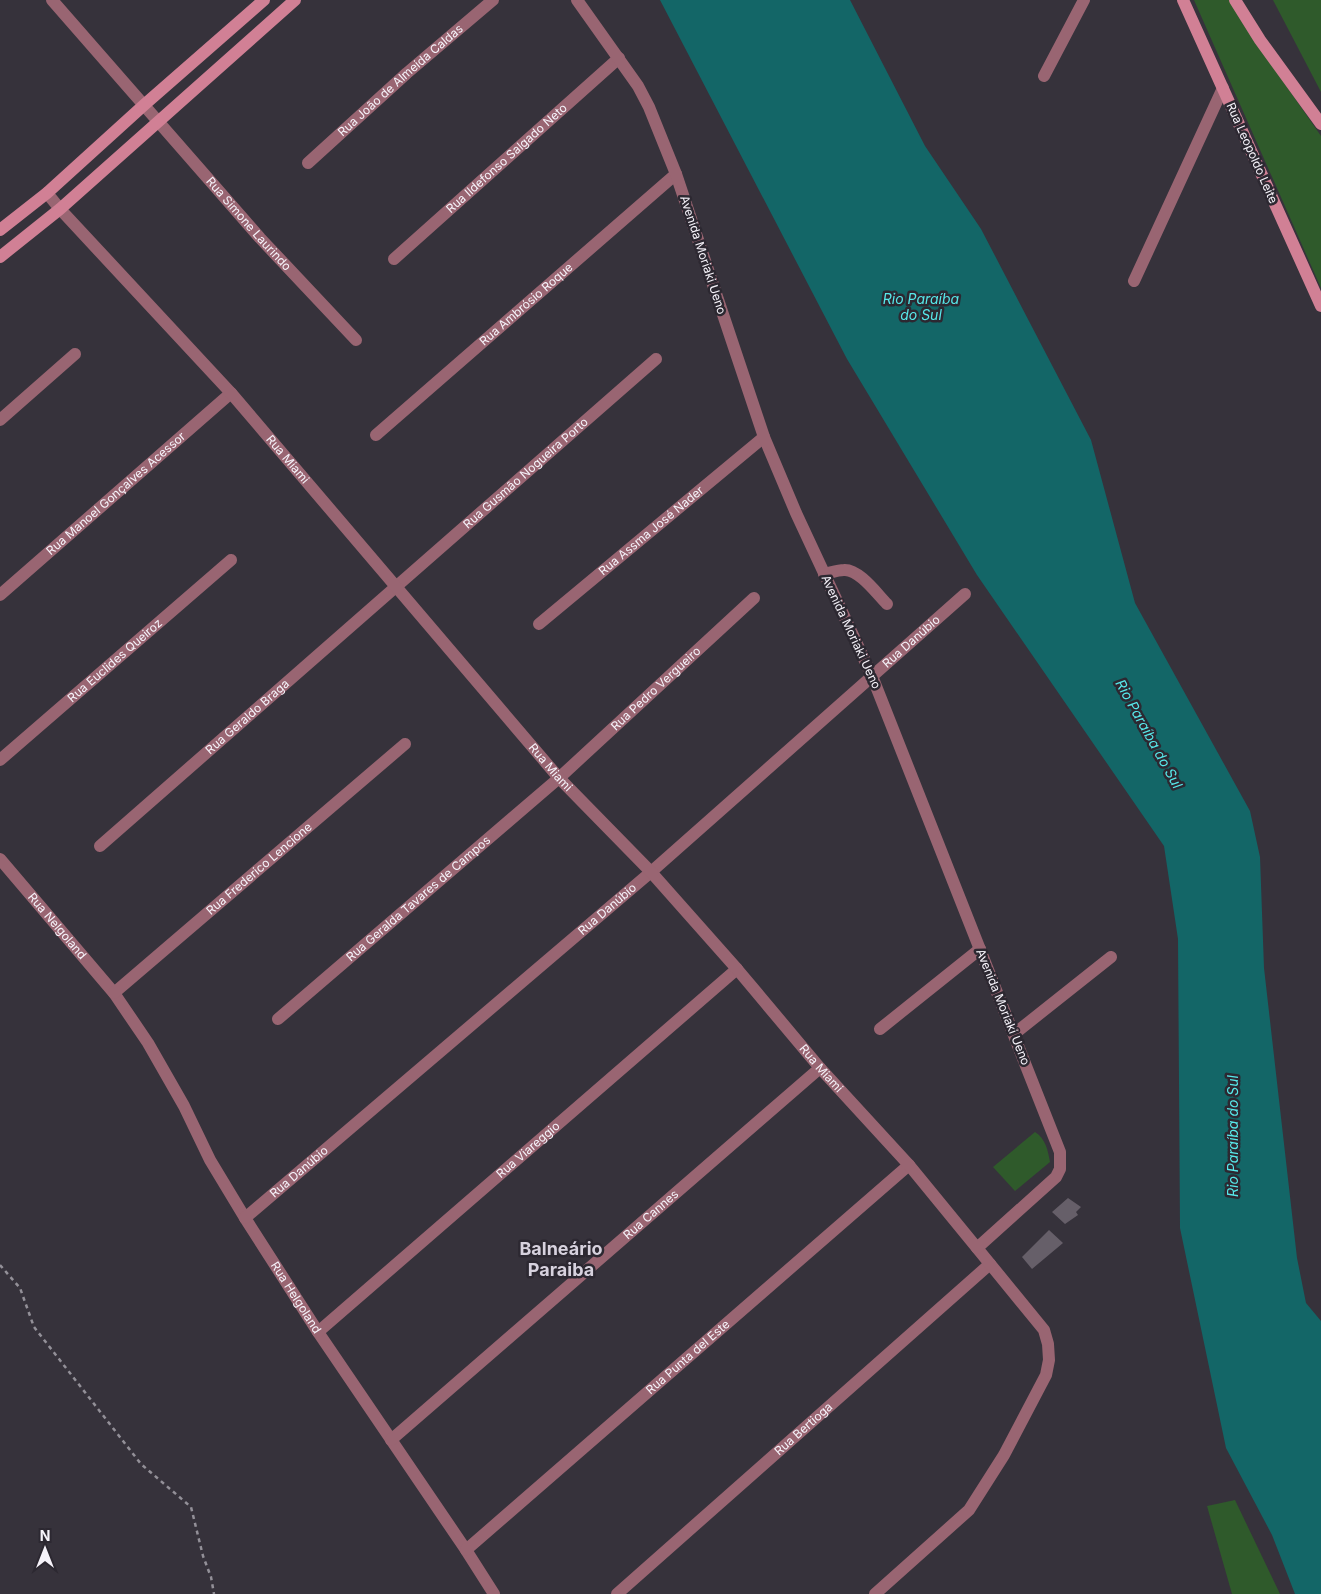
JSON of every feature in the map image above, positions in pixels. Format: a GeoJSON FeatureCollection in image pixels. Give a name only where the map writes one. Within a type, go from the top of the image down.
{"type":"FeatureCollection","features":[{"type":"Feature","properties":{"kind":"main road"},"geometry":{"type":"LineString","coordinates":[[0,230],[48,193],[144,105],[264,0]]}},
{"type":"Feature","properties":{"kind":"main road"},"geometry":{"type":"LineString","coordinates":[[0,257],[60,209],[295,0]]}},
{"type":"Feature","properties":{"kind":"main road","name":"Rua Leopoldo Leite"},"geometry":{"type":"LineString","coordinates":[[1183,0],[1321,306]]}},
{"type":"Feature","properties":{"kind":"main road"},"geometry":{"type":"LineString","coordinates":[[1235,0],[1260,40],[1321,124]]}},
{"type":"Feature","properties":{"kind":"street","name":"Rua Simone Laurindo"},"geometry":{"type":"LineString","coordinates":[[52,0],[260,238],[356,340]]}},
{"type":"Feature","properties":{"kind":"street","name":"Rua João de Almeida Caldas"},"geometry":{"type":"LineString","coordinates":[[308,164],[407,73],[493,0]]}},
{"type":"Feature","properties":{"kind":"street","name":"Avenida Moriaki Ueno"},"geometry":{"type":"LineString","coordinates":[[577,0],[619,58],[650,107],[676,174],[764,438],[824,574],[872,676],[1060,1152],[1060,1169],[1056,1177],[977,1248]]}},
{"type":"Feature","properties":{"kind":"street"},"geometry":{"type":"LineString","coordinates":[[1044,76],[1084,0]]}},
{"type":"Feature","properties":{"kind":"street","name":"Rua Ildefonso Salgado Neto"},"geometry":{"type":"LineString","coordinates":[[394,259],[619,58]]}},
{"type":"Feature","properties":{"kind":"street"},"geometry":{"type":"LineString","coordinates":[[1134,280],[1223,88]]}},
{"type":"Feature","properties":{"kind":"street","name":"Rua Ambrósio Roque"},"geometry":{"type":"LineString","coordinates":[[376,435],[676,174]]}},
{"type":"Feature","properties":{"kind":"street","name":"Rua Miami"},"geometry":{"type":"LineString","coordinates":[[48,193],[60,209],[231,393],[559,778],[651,872],[738,969],[820,1068],[909,1165],[1044,1330],[1048,1344],[1046,1375],[1004,1455],[969,1510],[875,1594]]}},
{"type":"Feature","properties":{"kind":"street"},"geometry":{"type":"LineString","coordinates":[[0,420],[75,354]]}},
{"type":"Feature","properties":{"kind":"street","name":"Rua Gusmão Nogueira Porto"},"geometry":{"type":"LineString","coordinates":[[395,587],[656,359]]}},
{"type":"Feature","properties":{"kind":"street","name":"Rua Manoel Gonçalves Acessor"},"geometry":{"type":"LineString","coordinates":[[0,595],[231,393]]}},
{"type":"Feature","properties":{"kind":"street","name":"Rua Assma José Nader"},"geometry":{"type":"LineString","coordinates":[[539,624],[764,438]]}},
{"type":"Feature","properties":{"kind":"street","name":"Rua Euclides Queiroz"},"geometry":{"type":"LineString","coordinates":[[0,760],[231,560]]}},
{"type":"Feature","properties":{"kind":"street"},"geometry":{"type":"LineString","coordinates":[[824,574],[844,570],[851,571],[858,575],[887,604]]}},
{"type":"Feature","properties":{"kind":"street","name":"Rua Geraldo Braga"},"geometry":{"type":"LineString","coordinates":[[100,846],[395,587]]}},
{"type":"Feature","properties":{"kind":"street","name":"Rua Danúbio"},"geometry":{"type":"LineString","coordinates":[[245,1218],[651,872],[965,594]]}},
{"type":"Feature","properties":{"kind":"street","name":"Rua Pedro Vergueiro"},"geometry":{"type":"LineString","coordinates":[[559,778],[754,598]]}},
{"type":"Feature","properties":{"kind":"street","name":"Rua Frederico Lencione"},"geometry":{"type":"LineString","coordinates":[[114,993],[405,744]]}},
{"type":"Feature","properties":{"kind":"street","name":"Rua Geralda Tavares de Campos"},"geometry":{"type":"LineString","coordinates":[[278,1019],[559,778]]}},
{"type":"Feature","properties":{"kind":"street","name":"Rua Nelgoland"},"geometry":{"type":"LineString","coordinates":[[0,859],[114,993]]}},
{"type":"Feature","properties":{"kind":"street"},"geometry":{"type":"LineString","coordinates":[[880,1029],[980,949]]}},
{"type":"Feature","properties":{"kind":"street"},"geometry":{"type":"LineString","coordinates":[[1014,1034],[1111,957]]}},
{"type":"Feature","properties":{"kind":"street","name":"Rua Viareggio"},"geometry":{"type":"LineString","coordinates":[[318,1332],[738,969]]}},
{"type":"Feature","properties":{"kind":"street","name":"Rua Helgoland"},"geometry":{"type":"LineString","coordinates":[[114,993],[148,1043],[184,1106],[210,1160],[245,1218],[318,1332],[494,1594]]}},
{"type":"Feature","properties":{"kind":"street","name":"Rua Cannes"},"geometry":{"type":"LineString","coordinates":[[390,1440],[820,1068]]}},
{"type":"Feature","properties":{"kind":"street","name":"Rua Punta del Este"},"geometry":{"type":"LineString","coordinates":[[466,1550],[909,1165]]}},
{"type":"Feature","properties":{"kind":"street","name":"Rua Bertioga"},"geometry":{"type":"LineString","coordinates":[[617,1594],[990,1264]]}},
{"type":"Feature","properties":{"kind":"path"},"geometry":{"type":"LineString","coordinates":[[0,1265],[20,1288],[34,1327],[141,1464],[191,1507],[202,1556],[211,1577],[214,1594]]}},
{"type":"Feature","properties":{"kind":"green space"},"geometry":{"type":"Polygon","coordinates":[[[1194,0],[1231,0],[1242,22],[1321,136],[1321,288],[1194,0]]]}},
{"type":"Feature","properties":{"kind":"green space"},"geometry":{"type":"Polygon","coordinates":[[[1273,0],[1321,0],[1321,92],[1273,0]]]}},
{"type":"Feature","properties":{"kind":"green space"},"geometry":{"type":"Polygon","coordinates":[[[1035,1132],[1044,1142],[1050,1162],[1015,1191],[993,1167],[1035,1132]]]}},
{"type":"Feature","properties":{"kind":"green space"},"geometry":{"type":"Polygon","coordinates":[[[1235,1500],[1280,1594],[1232,1594],[1207,1506],[1235,1500]]]}},
{"type":"Feature","properties":{"kind":"water","name":"Rio Paraíba do Sul"},"geometry":{"type":"Polygon","coordinates":[[[660,0],[850,0],[925,146],[981,229],[1091,440],[1135,603],[1250,811],[1260,857],[1264,968],[1297,1258],[1306,1303],[1321,1321],[1321,1594],[1295,1594],[1272,1535],[1226,1448],[1180,1228],[1178,939],[1164,846],[977,575],[847,359],[660,0]]]}},
{"type":"Feature","properties":{"kind":"building"},"geometry":{"type":"Polygon","coordinates":[[[1068,1198],[1081,1207],[1076,1212],[1078,1215],[1065,1224],[1052,1212],[1068,1198]]]}},
{"type":"Feature","properties":{"kind":"building"},"geometry":{"type":"Polygon","coordinates":[[[1049,1230],[1063,1243],[1032,1269],[1022,1257],[1049,1230]]]}},
{"type":"Feature","properties":{"kind":"district","name":"Balneário Paraiba"},"geometry":{"type":"Point","coordinates":[561,1259]}}]}
